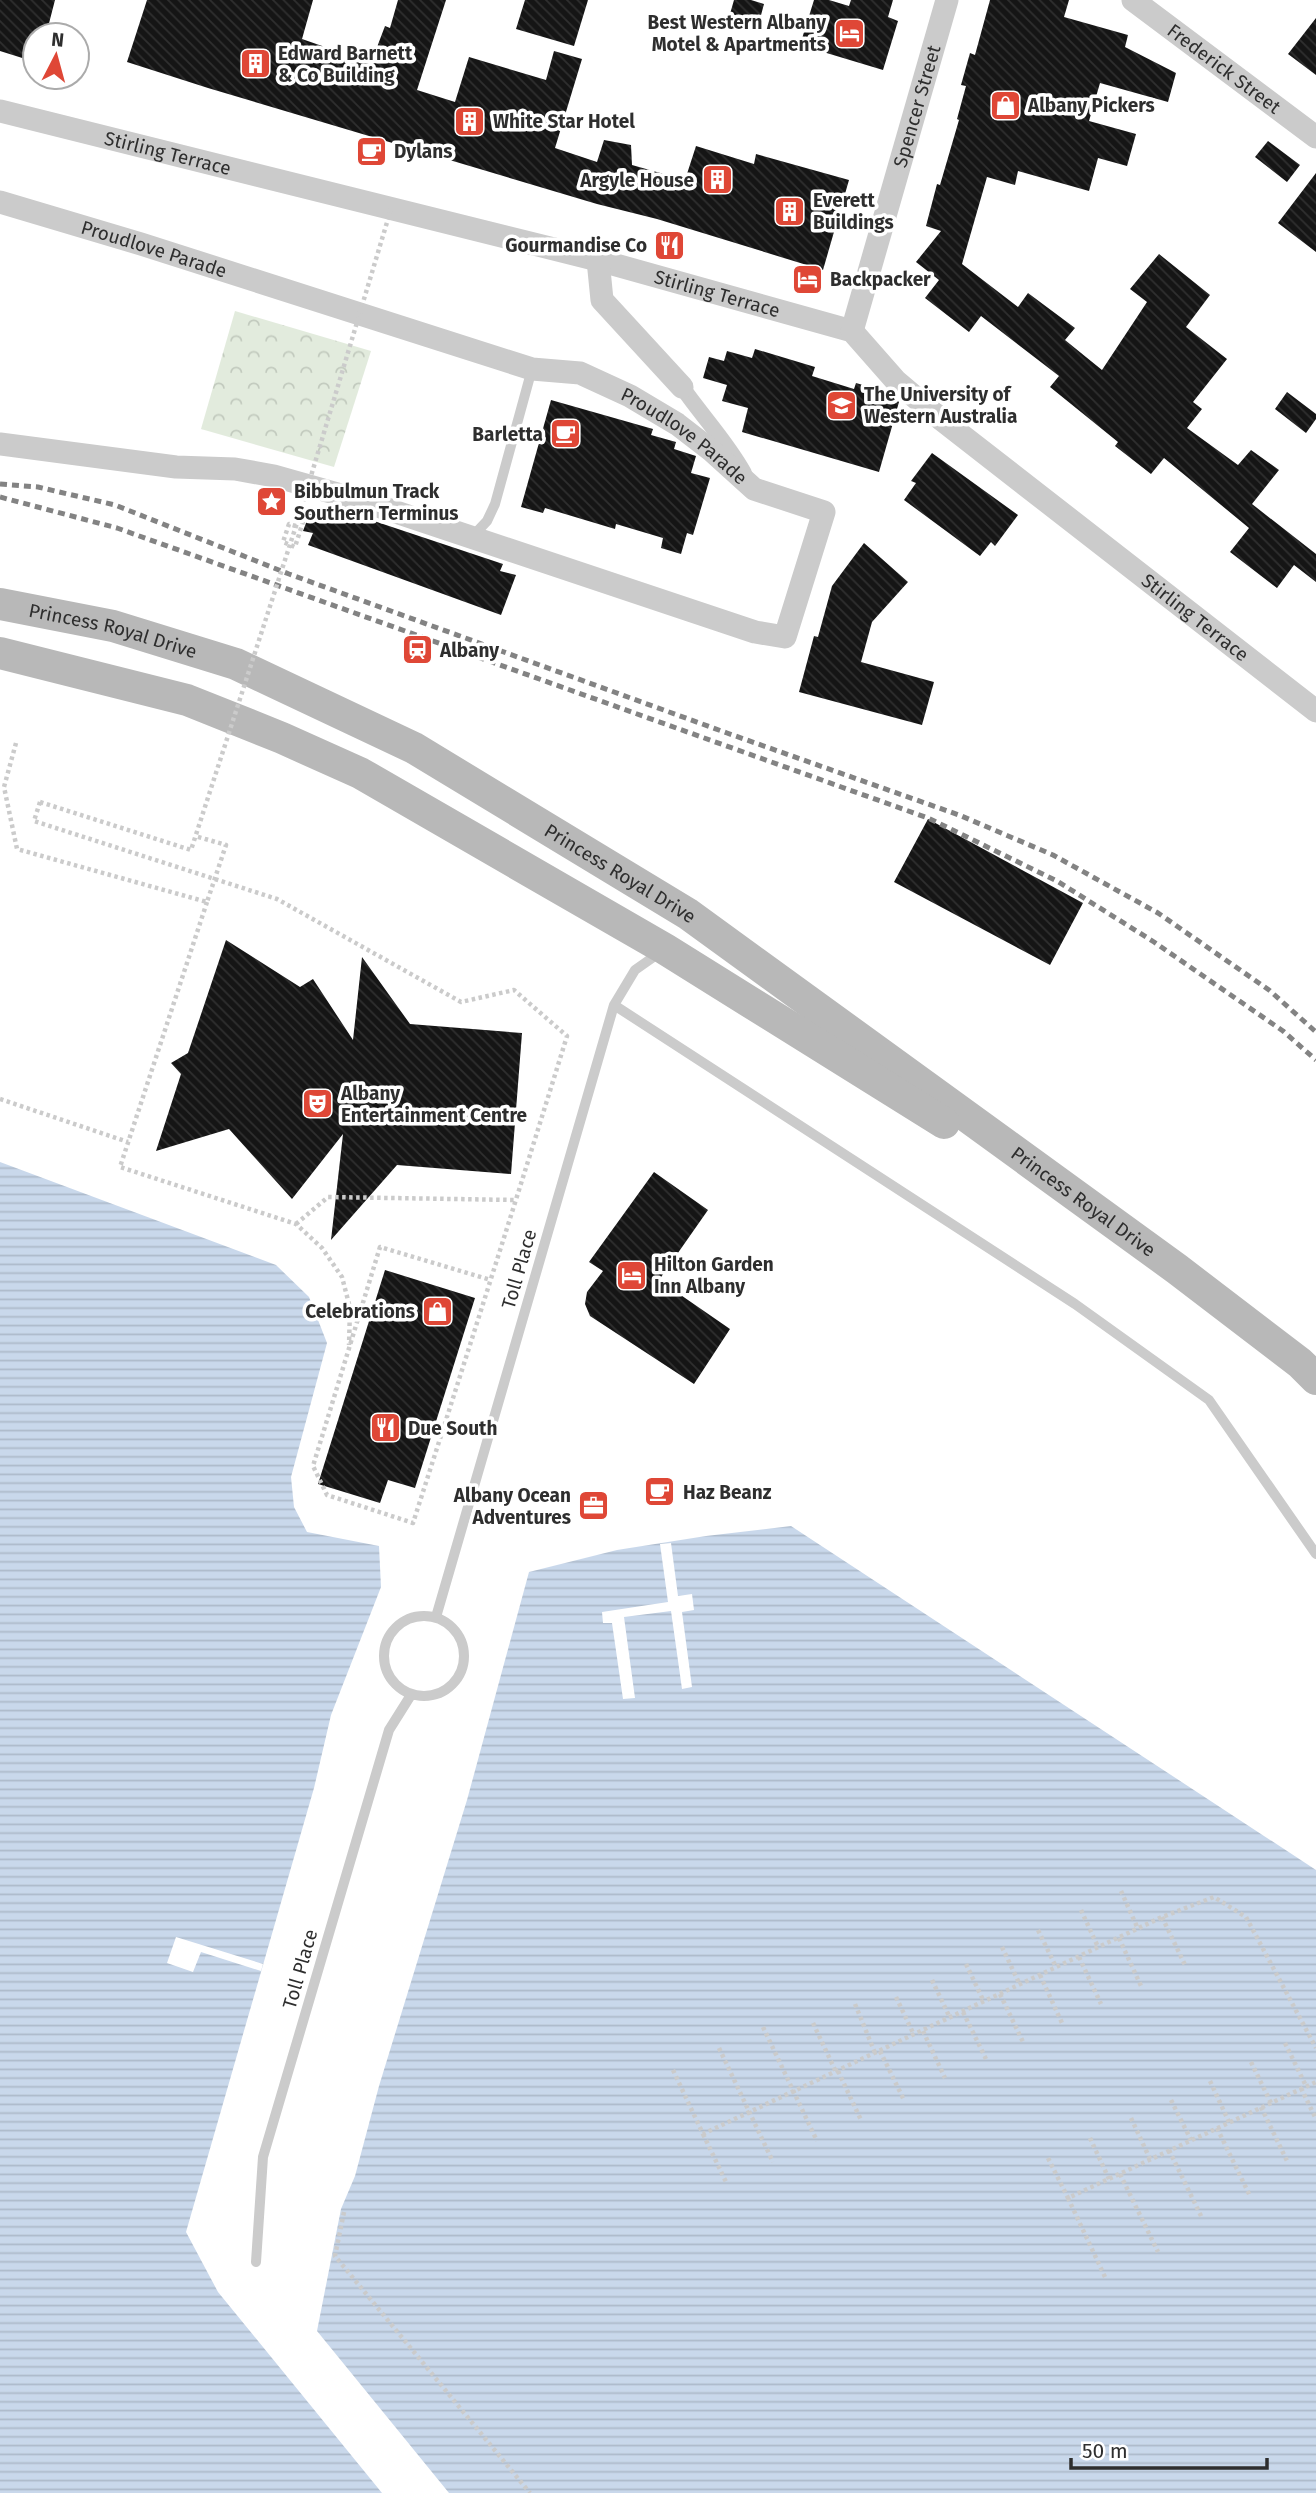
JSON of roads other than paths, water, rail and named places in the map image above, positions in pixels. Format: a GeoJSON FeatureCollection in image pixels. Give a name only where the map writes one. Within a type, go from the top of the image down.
{"type":"FeatureCollection","features":[{"type":"Feature","properties":{"kind":"main road","name":"Princess Royal Drive"},"geometry":{"type":"LineString","coordinates":[[0,604],[113,626],[236,664],[414,748],[688,914],[1177,1269],[1300,1363],[1316,1379]]}},
{"type":"Feature","properties":{"kind":"main road","name":"Princess Royal Drive"},"geometry":{"type":"LineString","coordinates":[[0,653],[187,700],[360,773],[665,949],[1177,1269]]}},
{"type":"Feature","properties":{"kind":"main road"},"geometry":{"type":"LineString","coordinates":[[665,949],[688,914]]}},
{"type":"Feature","properties":{"kind":"street","name":"Spencer Street"},"geometry":{"type":"LineString","coordinates":[[852,331],[947,0]]}},
{"type":"Feature","properties":{"kind":"street","name":"Frederick Street"},"geometry":{"type":"LineString","coordinates":[[1133,0],[1316,137]]}},
{"type":"Feature","properties":{"kind":"street","name":"Stirling Terrace"},"geometry":{"type":"LineString","coordinates":[[0,111],[597,260],[852,331],[896,381],[942,420],[1316,711]]}},
{"type":"Feature","properties":{"kind":"street","name":"Proudlove Parade"},"geometry":{"type":"LineString","coordinates":[[0,202],[141,244],[531,369],[580,373],[630,396],[677,424],[754,489],[824,512],[785,637],[755,632],[366,502],[274,476],[235,469],[176,467],[0,444]]}},
{"type":"Feature","properties":{"kind":"street"},"geometry":{"type":"LineString","coordinates":[[597,260],[602,300],[682,387],[732,452],[754,489]]}},
{"type":"Feature","properties":{"kind":"lane"},"geometry":{"type":"LineString","coordinates":[[472,537],[487,521],[495,504],[531,369]]}},
{"type":"Feature","properties":{"kind":"lane","name":"Toll Place"},"geometry":{"type":"LineString","coordinates":[[436,1617],[614,1005],[635,970],[665,949]]}},
{"type":"Feature","properties":{"kind":"lane"},"geometry":{"type":"LineString","coordinates":[[614,1005],[1075,1304],[1209,1400],[1316,1554]]}},
{"type":"Feature","properties":{"kind":"lane"},"geometry":{"type":"LineString","coordinates":[[436,1617],[449,1624],[458,1634],[464,1647],[463,1668],[452,1687],[440,1694],[426,1697],[411,1695],[391,1680],[383,1657],[385,1644],[391,1633],[411,1618],[436,1617]]}},
{"type":"Feature","properties":{"kind":"lane","name":"Toll Place"},"geometry":{"type":"LineString","coordinates":[[256,2262],[263,2157],[389,1730],[411,1695]]}},
{"type":"Feature","properties":{"kind":"water"},"geometry":{"type":"Polygon","coordinates":[[[0,1162],[276,1265],[309,1297],[327,1343],[291,1477],[294,1507],[307,1532],[379,1546],[381,1587],[331,1715],[314,1788],[186,2232],[218,2292],[382,2493],[0,2493],[0,1162]]]}},
{"type":"Feature","properties":{"kind":"water"},"geometry":{"type":"Polygon","coordinates":[[[791,1526],[1316,1870],[1316,2493],[449,2493],[317,2331],[341,2209],[355,2176],[379,2086],[467,1800],[529,1572],[617,1550],[791,1526]]]}},
{"type":"Feature","properties":{"kind":"railway"},"geometry":{"type":"LineString","coordinates":[[0,484],[38,487],[115,505],[289,574],[959,815],[1053,855],[1158,913],[1269,990],[1316,1032]]}},
{"type":"Feature","properties":{"kind":"railway"},"geometry":{"type":"LineString","coordinates":[[0,497],[117,528],[928,818],[1057,881],[1154,942],[1283,1031],[1316,1060]]}},
{"type":"Feature","properties":{"kind":"place","name":"Best Western Albany Motel & Apartments"},"geometry":{"type":"Point","coordinates":[849,33]}},
{"type":"Feature","properties":{"kind":"place","name":"Edward Barnett & Co Building"},"geometry":{"type":"Point","coordinates":[255,64]}},
{"type":"Feature","properties":{"kind":"place","name":"Albany Pickers"},"geometry":{"type":"Point","coordinates":[1005,105]}},
{"type":"Feature","properties":{"kind":"place","name":"White Star Hotel"},"geometry":{"type":"Point","coordinates":[470,121]}},
{"type":"Feature","properties":{"kind":"place","name":"Dylans"},"geometry":{"type":"Point","coordinates":[371,151]}},
{"type":"Feature","properties":{"kind":"place","name":"Argyle House"},"geometry":{"type":"Point","coordinates":[717,180]}},
{"type":"Feature","properties":{"kind":"place","name":"Everett Buildings"},"geometry":{"type":"Point","coordinates":[790,211]}},
{"type":"Feature","properties":{"kind":"place","name":"Gourmandise Co"},"geometry":{"type":"Point","coordinates":[670,245]}},
{"type":"Feature","properties":{"kind":"place","name":"Backpacker"},"geometry":{"type":"Point","coordinates":[807,279]}},
{"type":"Feature","properties":{"kind":"place","name":"The University of Western Australia"},"geometry":{"type":"Point","coordinates":[841,405]}},
{"type":"Feature","properties":{"kind":"place","name":"Barletta"},"geometry":{"type":"Point","coordinates":[566,434]}},
{"type":"Feature","properties":{"kind":"place","name":"Bibbulmun Track Southern Terminus"},"geometry":{"type":"Point","coordinates":[271,502]}},
{"type":"Feature","properties":{"kind":"place","name":"Albany"},"geometry":{"type":"Point","coordinates":[417,650]}},
{"type":"Feature","properties":{"kind":"place","name":"Albany Entertainment Centre"},"geometry":{"type":"Point","coordinates":[318,1104]}},
{"type":"Feature","properties":{"kind":"place","name":"Hilton Garden Inn Albany"},"geometry":{"type":"Point","coordinates":[631,1275]}},
{"type":"Feature","properties":{"kind":"place","name":"Celebrations"},"geometry":{"type":"Point","coordinates":[438,1311]}},
{"type":"Feature","properties":{"kind":"place","name":"Due South"},"geometry":{"type":"Point","coordinates":[385,1428]}},
{"type":"Feature","properties":{"kind":"place","name":"Haz Beanz"},"geometry":{"type":"Point","coordinates":[660,1492]}},
{"type":"Feature","properties":{"kind":"place","name":"Albany Ocean Adventures"},"geometry":{"type":"Point","coordinates":[594,1506]}}]}
